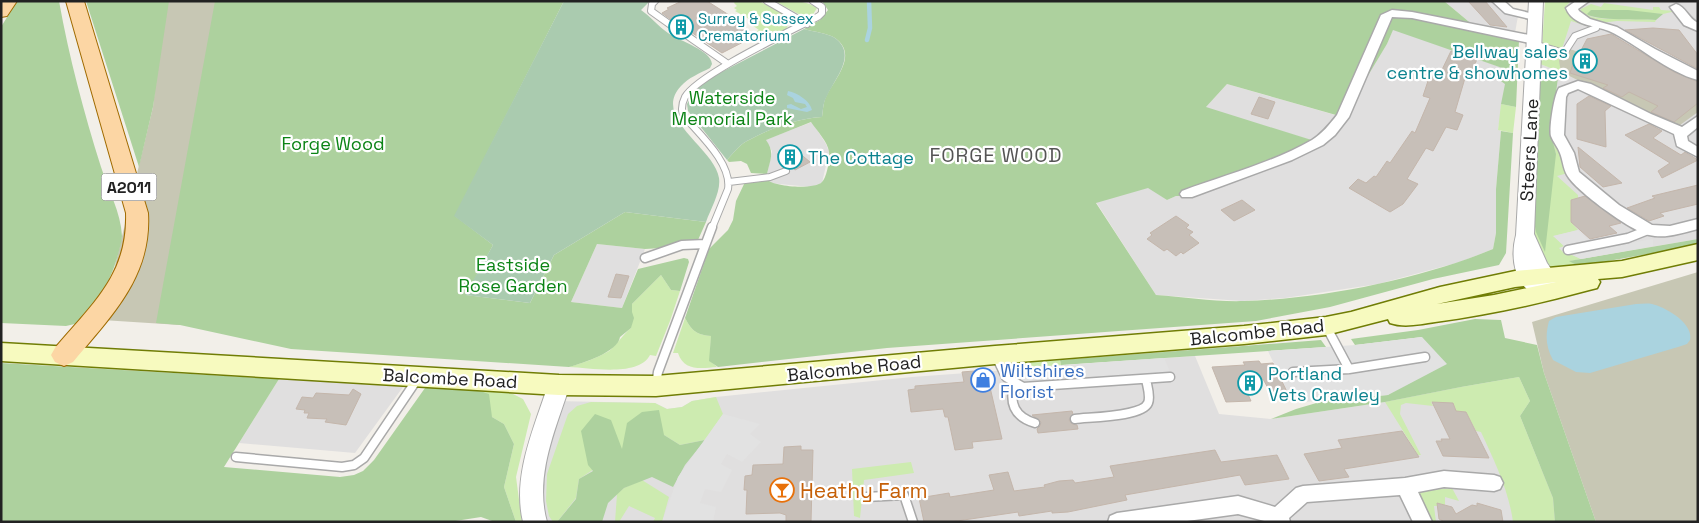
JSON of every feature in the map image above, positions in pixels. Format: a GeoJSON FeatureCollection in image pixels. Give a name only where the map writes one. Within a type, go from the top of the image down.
{"type":"FeatureCollection","features":[{"type":"Feature","properties":{"kind":"main road"},"geometry":{"type":"LineString","coordinates":[[1,12],[8,1]]}},
{"type":"Feature","properties":{"kind":"main road","name":"A2011"},"geometry":{"type":"LineString","coordinates":[[64,355],[122,283],[133,260],[139,235],[137,213],[74,1]]}},
{"type":"Feature","properties":{"kind":"main road","name":"Balcombe Road"},"geometry":{"type":"LineString","coordinates":[[1,352],[559,384],[656,386],[995,354],[1244,335],[1326,326],[1351,321],[1454,312],[1542,284],[1607,276],[1622,269],[1698,252]]}},
{"type":"Feature","properties":{"kind":"street"},"geometry":{"type":"LineString","coordinates":[[1497,1],[1509,11],[1535,9]]}},
{"type":"Feature","properties":{"kind":"street"},"geometry":{"type":"LineString","coordinates":[[1584,1],[1572,8],[1578,16],[1596,25],[1613,29],[1644,48],[1698,76]]}},
{"type":"Feature","properties":{"kind":"street"},"geometry":{"type":"LineString","coordinates":[[1676,7],[1688,23],[1698,28]]}},
{"type":"Feature","properties":{"kind":"street","name":"Steers Lane"},"geometry":{"type":"LineString","coordinates":[[1535,9],[1526,234],[1521,261],[1542,284]]}},
{"type":"Feature","properties":{"kind":"street"},"geometry":{"type":"LineString","coordinates":[[1187,194],[1287,157],[1318,142],[1330,132],[1345,112],[1387,15],[1392,13],[1412,15],[1534,42]]}},
{"type":"Feature","properties":{"kind":"street"},"geometry":{"type":"LineString","coordinates":[[1682,132],[1646,117],[1587,87],[1572,86],[1561,94],[1558,135],[1567,152],[1573,174],[1628,218],[1648,230],[1673,231],[1698,224]]}},
{"type":"Feature","properties":{"kind":"street"},"geometry":{"type":"LineString","coordinates":[[1698,120],[1682,132],[1680,139],[1682,143],[1698,153]]}},
{"type":"Feature","properties":{"kind":"street"},"geometry":{"type":"LineString","coordinates":[[535,522],[530,502],[534,469],[559,384]]}},
{"type":"Feature","properties":{"kind":"street"},"geometry":{"type":"LineString","coordinates":[[1117,522],[1238,505],[1280,519],[1303,494],[1405,486],[1444,479],[1494,483]]}},
{"type":"Feature","properties":{"kind":"street"},"geometry":{"type":"LineString","coordinates":[[1405,486],[1423,522]]}},
{"type":"Feature","properties":{"kind":"lane"},"geometry":{"type":"LineString","coordinates":[[655,1],[652,4],[651,10],[672,26]]}},
{"type":"Feature","properties":{"kind":"lane"},"geometry":{"type":"LineString","coordinates":[[767,1],[807,24]]}},
{"type":"Feature","properties":{"kind":"lane"},"geometry":{"type":"LineString","coordinates":[[656,386],[658,372],[729,182],[722,162],[690,124],[681,109],[684,96],[694,84],[714,71],[807,24],[822,13],[822,7],[813,1]]}},
{"type":"Feature","properties":{"kind":"lane"},"geometry":{"type":"LineString","coordinates":[[1534,42],[1564,53],[1575,36],[1596,28]]}},
{"type":"Feature","properties":{"kind":"lane"},"geometry":{"type":"LineString","coordinates":[[679,30],[728,64]]}},
{"type":"Feature","properties":{"kind":"lane"},"geometry":{"type":"LineString","coordinates":[[729,182],[770,177],[786,171]]}},
{"type":"Feature","properties":{"kind":"lane"},"geometry":{"type":"LineString","coordinates":[[1568,250],[1628,238],[1648,230]]}},
{"type":"Feature","properties":{"kind":"lane"},"geometry":{"type":"LineString","coordinates":[[646,258],[682,246],[705,244]]}},
{"type":"Feature","properties":{"kind":"lane"},"geometry":{"type":"LineString","coordinates":[[1326,326],[1349,369]]}},
{"type":"Feature","properties":{"kind":"lane"},"geometry":{"type":"LineString","coordinates":[[995,354],[1006,377],[1014,384],[1023,387],[1170,377]]}},
{"type":"Feature","properties":{"kind":"lane"},"geometry":{"type":"LineString","coordinates":[[1293,372],[1349,369],[1425,357]]}},
{"type":"Feature","properties":{"kind":"lane"},"geometry":{"type":"LineString","coordinates":[[236,457],[342,467],[354,465],[364,458],[419,376]]}},
{"type":"Feature","properties":{"kind":"lane"},"geometry":{"type":"LineString","coordinates":[[1075,419],[1143,409],[1148,404],[1149,394],[1146,378]]}},
{"type":"Feature","properties":{"kind":"lane"},"geometry":{"type":"LineString","coordinates":[[1014,384],[1011,397],[1013,408],[1018,416],[1028,422],[1035,423]]}},
{"type":"Feature","properties":{"kind":"lane"},"geometry":{"type":"LineString","coordinates":[[866,497],[904,495],[913,522]]}},
{"type":"Feature","properties":{"kind":"shaded area"},"geometry":{"type":"Polygon","coordinates":[[[164,1],[267,1],[180,325],[102,320],[153,107],[164,1]]]}},
{"type":"Feature","properties":{"kind":"shaded area"},"geometry":{"type":"Polygon","coordinates":[[[1444,1],[1502,1],[1508,7],[1519,10],[1515,33],[1474,26],[1444,1]]]}},
{"type":"Feature","properties":{"kind":"shaded area"},"geometry":{"type":"Polygon","coordinates":[[[1551,1],[1698,1],[1698,239],[1555,263],[1540,68],[1540,64],[1548,67],[1551,1]]]}},
{"type":"Feature","properties":{"kind":"shaded area"},"geometry":{"type":"Polygon","coordinates":[[[1393,29],[1509,70],[1498,129],[1501,131],[1496,189],[1496,233],[1493,249],[1460,262],[1378,284],[1285,298],[1242,301],[1156,295],[1096,202],[1149,187],[1167,200],[1176,196],[1182,196],[1317,142],[1205,108],[1227,84],[1342,117],[1387,44],[1393,29]]]}},
{"type":"Feature","properties":{"kind":"shaded area"},"geometry":{"type":"Polygon","coordinates":[[[1554,46],[1573,50],[1604,63],[1666,71],[1670,65],[1698,79],[1698,112],[1676,128],[1555,69],[1554,46]]]}},
{"type":"Feature","properties":{"kind":"shaded area"},"geometry":{"type":"Polygon","coordinates":[[[812,122],[829,152],[822,183],[811,187],[769,183],[767,174],[772,151],[765,140],[812,122]]]}},
{"type":"Feature","properties":{"kind":"shaded area"},"geometry":{"type":"Polygon","coordinates":[[[1578,230],[1588,240],[1564,246],[1553,236],[1578,230]]]}},
{"type":"Feature","properties":{"kind":"shaded area"},"geometry":{"type":"Polygon","coordinates":[[[1653,239],[1653,246],[1581,259],[1570,254],[1653,239]]]}},
{"type":"Feature","properties":{"kind":"shaded area"},"geometry":{"type":"Polygon","coordinates":[[[597,244],[645,249],[622,308],[571,302],[597,244]]]}},
{"type":"Feature","properties":{"kind":"shaded area"},"geometry":{"type":"Polygon","coordinates":[[[1698,272],[1698,522],[1596,522],[1544,373],[1532,322],[1698,272]]]}},
{"type":"Feature","properties":{"kind":"shaded area"},"geometry":{"type":"Polygon","coordinates":[[[1422,337],[1447,364],[1388,395],[1292,403],[1268,351],[1355,345],[1422,337]]]}},
{"type":"Feature","properties":{"kind":"shaded area"},"geometry":{"type":"Polygon","coordinates":[[[1195,356],[1219,414],[1271,419],[1385,402],[1461,387],[1596,522],[535,522],[554,401],[655,403],[667,409],[682,407],[692,401],[716,397],[912,377],[1195,356]]]}},
{"type":"Feature","properties":{"kind":"shaded area"},"geometry":{"type":"Polygon","coordinates":[[[1164,358],[1170,372],[1022,384],[1020,368],[1164,358]]]}},
{"type":"Feature","properties":{"kind":"shaded area"},"geometry":{"type":"Polygon","coordinates":[[[279,379],[403,387],[355,453],[239,443],[279,379]]]}},
{"type":"Feature","properties":{"kind":"shaded area"},"geometry":{"type":"Polygon","coordinates":[[[723,414],[760,424],[750,434],[761,442],[742,462],[727,454],[721,464],[732,470],[721,492],[705,489],[700,503],[716,507],[713,522],[662,522],[678,477],[723,414]]]}},
{"type":"Feature","properties":{"kind":"green space"},"geometry":{"type":"Polygon","coordinates":[[[17,1],[59,1],[67,43],[83,106],[121,227],[122,238],[119,251],[104,290],[79,323],[66,326],[1,323],[1,27],[17,1]]]}},
{"type":"Feature","properties":{"kind":"green space"},"geometry":{"type":"Polygon","coordinates":[[[86,1],[169,1],[153,107],[139,167],[86,1]]]}},
{"type":"Feature","properties":{"kind":"green space","name":"Forge Wood"},"geometry":{"type":"Polygon","coordinates":[[[215,1],[564,1],[455,216],[493,245],[466,295],[530,303],[554,255],[625,212],[706,222],[698,240],[683,240],[662,248],[645,249],[597,244],[571,302],[622,308],[638,269],[684,258],[688,259],[689,262],[680,291],[671,290],[661,275],[632,304],[634,318],[631,328],[620,337],[613,347],[599,356],[569,367],[291,349],[180,325],[156,323],[215,1]]]}},
{"type":"Feature","properties":{"kind":"green space","name":"Eastside Rose Garden"},"geometry":{"type":"Polygon","coordinates":[[[564,1],[650,1],[641,10],[668,33],[707,55],[712,64],[710,68],[691,78],[681,86],[674,98],[674,110],[687,133],[715,167],[719,178],[717,194],[706,222],[625,212],[554,255],[530,303],[465,295],[493,245],[454,216],[564,1]]]}},
{"type":"Feature","properties":{"kind":"green space"},"geometry":{"type":"Polygon","coordinates":[[[735,1],[759,1],[787,16],[789,20],[788,26],[777,35],[756,41],[749,35],[759,30],[749,23],[751,20],[735,11],[737,10],[734,8],[737,6],[734,3],[735,1]]]}},
{"type":"Feature","properties":{"kind":"green space"},"geometry":{"type":"Polygon","coordinates":[[[775,1],[803,2],[817,8],[812,16],[802,16],[775,1]]]}},
{"type":"Feature","properties":{"kind":"green space","name":"Forge Wood"},"geometry":{"type":"Polygon","coordinates":[[[822,1],[1444,1],[1474,26],[1519,40],[1516,107],[1501,104],[1505,84],[1498,79],[1499,75],[1507,75],[1508,70],[1393,30],[1387,44],[1343,117],[1227,84],[1206,107],[1318,142],[1182,196],[1176,196],[1167,200],[1148,188],[1096,203],[1156,295],[1244,301],[1338,292],[1435,270],[1493,249],[1496,233],[1496,189],[1501,131],[1513,133],[1506,253],[1499,265],[1433,279],[1330,307],[1256,321],[887,348],[718,367],[709,361],[711,336],[695,332],[685,318],[709,249],[728,230],[733,220],[736,201],[745,182],[767,179],[785,186],[803,187],[822,182],[827,172],[828,148],[811,122],[766,140],[771,152],[767,174],[751,173],[747,164],[741,161],[729,162],[727,160],[744,143],[767,131],[786,124],[822,117],[825,99],[842,67],[845,52],[842,45],[832,36],[804,29],[820,20],[828,10],[822,1]]]}},
{"type":"Feature","properties":{"kind":"green space"},"geometry":{"type":"Polygon","coordinates":[[[1545,1],[1571,1],[1565,7],[1565,10],[1587,26],[1571,21],[1561,52],[1542,46],[1545,1]]]}},
{"type":"Feature","properties":{"kind":"green space"},"geometry":{"type":"Polygon","coordinates":[[[1604,3],[1653,10],[1653,7],[1659,7],[1661,10],[1676,11],[1663,14],[1599,10],[1589,16],[1595,18],[1656,20],[1655,22],[1617,21],[1600,23],[1588,19],[1580,12],[1581,9],[1591,4],[1601,7],[1604,3]]]}},
{"type":"Feature","properties":{"kind":"green space"},"geometry":{"type":"Polygon","coordinates":[[[1591,10],[1628,10],[1663,14],[1656,20],[1609,19],[1587,14],[1591,10]]]}},
{"type":"Feature","properties":{"kind":"green space","name":"Waterside Memorial Park"},"geometry":{"type":"Polygon","coordinates":[[[804,29],[832,36],[842,45],[844,52],[842,67],[825,100],[822,117],[786,124],[767,131],[744,143],[727,160],[688,111],[687,104],[694,90],[714,76],[804,29]]]}},
{"type":"Feature","properties":{"kind":"green space"},"geometry":{"type":"Polygon","coordinates":[[[1542,48],[1560,54],[1561,72],[1540,64],[1542,48]]]}},
{"type":"Feature","properties":{"kind":"green space"},"geometry":{"type":"Polygon","coordinates":[[[1540,68],[1558,77],[1551,134],[1556,154],[1545,252],[1536,232],[1533,216],[1540,68]]]}},
{"type":"Feature","properties":{"kind":"green space"},"geometry":{"type":"Polygon","coordinates":[[[1501,104],[1516,107],[1513,133],[1498,130],[1501,104]]]}},
{"type":"Feature","properties":{"kind":"green space"},"geometry":{"type":"Polygon","coordinates":[[[1551,134],[1563,158],[1564,170],[1568,173],[1557,176],[1578,195],[1578,198],[1570,200],[1574,203],[1571,204],[1571,216],[1575,220],[1570,221],[1578,230],[1554,236],[1564,246],[1559,248],[1565,254],[1581,259],[1570,261],[1578,266],[1550,267],[1546,265],[1534,239],[1533,216],[1556,154],[1551,134]]]}},
{"type":"Feature","properties":{"kind":"green space"},"geometry":{"type":"Polygon","coordinates":[[[1698,239],[1698,245],[1586,265],[1578,266],[1569,261],[1698,239]]]}},
{"type":"Feature","properties":{"kind":"green space"},"geometry":{"type":"Polygon","coordinates":[[[661,275],[671,290],[680,291],[656,356],[650,355],[644,362],[625,369],[569,367],[595,358],[611,349],[631,328],[632,304],[661,275]]]}},
{"type":"Feature","properties":{"kind":"green space"},"geometry":{"type":"Polygon","coordinates":[[[685,318],[695,332],[711,336],[710,361],[717,367],[694,368],[685,363],[678,353],[673,353],[685,318]]]}},
{"type":"Feature","properties":{"kind":"green space"},"geometry":{"type":"Polygon","coordinates":[[[1475,319],[1501,320],[1505,338],[1537,345],[1544,373],[1596,522],[1555,522],[1553,498],[1520,416],[1530,401],[1519,377],[1385,402],[1271,419],[1330,399],[1388,395],[1422,337],[1355,345],[1351,339],[1418,330],[1475,319]]]}},
{"type":"Feature","properties":{"kind":"green space"},"geometry":{"type":"Polygon","coordinates":[[[1321,340],[1326,347],[1061,365],[1060,360],[1321,340]]]}},
{"type":"Feature","properties":{"kind":"green space"},"geometry":{"type":"Polygon","coordinates":[[[1060,360],[1061,365],[1009,369],[1008,365],[1011,363],[1060,360]]]}},
{"type":"Feature","properties":{"kind":"green space"},"geometry":{"type":"Polygon","coordinates":[[[1,363],[279,379],[224,467],[340,477],[354,475],[363,471],[374,460],[425,388],[471,388],[489,394],[492,417],[504,424],[514,444],[504,487],[516,522],[495,522],[481,517],[449,522],[1,522],[1,363]]]}},
{"type":"Feature","properties":{"kind":"green space"},"geometry":{"type":"Polygon","coordinates":[[[1519,377],[1530,401],[1520,416],[1553,498],[1555,522],[1513,522],[1505,487],[1496,465],[1481,432],[1476,431],[1466,412],[1456,411],[1453,403],[1431,402],[1433,406],[1406,403],[1401,405],[1400,414],[1421,455],[1418,455],[1385,402],[1519,377]]]}},
{"type":"Feature","properties":{"kind":"green space"},"geometry":{"type":"Polygon","coordinates":[[[471,388],[507,391],[523,399],[531,414],[516,477],[522,522],[516,522],[504,487],[514,444],[504,424],[492,417],[471,388]]]}},
{"type":"Feature","properties":{"kind":"green space"},"geometry":{"type":"Polygon","coordinates":[[[716,397],[723,414],[705,440],[680,445],[664,435],[623,450],[579,479],[576,498],[557,522],[553,522],[549,516],[546,501],[547,474],[568,414],[577,406],[591,402],[655,403],[667,409],[682,407],[692,401],[716,397]]]}},
{"type":"Feature","properties":{"kind":"green space"},"geometry":{"type":"Polygon","coordinates":[[[659,410],[664,435],[680,445],[705,440],[685,465],[673,487],[652,477],[624,488],[608,503],[602,522],[557,522],[576,499],[579,479],[593,471],[588,465],[581,431],[595,414],[611,420],[622,449],[627,423],[642,412],[659,410]]]}},
{"type":"Feature","properties":{"kind":"green space"},"geometry":{"type":"Polygon","coordinates":[[[911,462],[914,473],[864,480],[860,518],[854,516],[852,469],[911,462]]]}},
{"type":"Feature","properties":{"kind":"green space"},"geometry":{"type":"Polygon","coordinates":[[[642,480],[669,497],[662,522],[653,522],[655,518],[629,506],[619,522],[615,522],[617,494],[624,488],[642,480]]]}},
{"type":"Feature","properties":{"kind":"green space"},"geometry":{"type":"Polygon","coordinates":[[[1452,488],[1459,501],[1445,497],[1445,505],[1438,503],[1438,506],[1434,506],[1436,522],[1432,522],[1418,494],[1420,491],[1452,488]]]}},
{"type":"Feature","properties":{"kind":"water"},"geometry":{"type":"Polygon","coordinates":[[[788,91],[803,98],[812,110],[807,112],[787,108],[787,105],[791,104],[801,109],[807,107],[805,104],[795,102],[793,98],[787,95],[788,91]]]}},
{"type":"Feature","properties":{"kind":"water"},"geometry":{"type":"Polygon","coordinates":[[[1636,304],[1652,304],[1671,312],[1688,328],[1690,340],[1687,344],[1678,347],[1590,373],[1576,372],[1553,360],[1547,341],[1549,321],[1556,317],[1636,304]]]}},
{"type":"Feature","properties":{"kind":"building","name":"Surrey & Sussex Crematorium"},"geometry":{"type":"Polygon","coordinates":[[[682,1],[707,1],[729,15],[726,17],[750,33],[747,35],[751,38],[722,53],[662,13],[669,9],[667,8],[682,1]]]}},
{"type":"Feature","properties":{"kind":"building"},"geometry":{"type":"Polygon","coordinates":[[[1468,1],[1485,1],[1507,27],[1490,25],[1468,1]]]}},
{"type":"Feature","properties":{"kind":"building"},"geometry":{"type":"Polygon","coordinates":[[[1653,28],[1679,30],[1698,55],[1698,69],[1625,30],[1653,28]]]}},
{"type":"Feature","properties":{"kind":"building"},"geometry":{"type":"Polygon","coordinates":[[[1611,34],[1674,72],[1698,82],[1698,103],[1674,122],[1651,112],[1658,106],[1629,92],[1622,97],[1603,88],[1608,85],[1570,73],[1575,58],[1577,58],[1587,39],[1611,34]]]}},
{"type":"Feature","properties":{"kind":"building"},"geometry":{"type":"Polygon","coordinates":[[[1451,51],[1477,59],[1469,79],[1465,78],[1455,112],[1463,115],[1457,130],[1446,127],[1433,151],[1426,148],[1407,179],[1418,184],[1403,204],[1390,212],[1349,188],[1358,179],[1366,183],[1374,176],[1376,177],[1387,161],[1390,163],[1412,131],[1415,133],[1430,98],[1423,96],[1430,75],[1438,78],[1451,51]]]}},
{"type":"Feature","properties":{"kind":"building"},"geometry":{"type":"Polygon","coordinates":[[[1589,96],[1611,106],[1605,111],[1606,147],[1577,139],[1577,104],[1589,96]]]}},
{"type":"Feature","properties":{"kind":"building"},"geometry":{"type":"Polygon","coordinates":[[[1259,97],[1275,102],[1268,119],[1251,114],[1259,97]]]}},
{"type":"Feature","properties":{"kind":"building"},"geometry":{"type":"Polygon","coordinates":[[[1649,124],[1662,131],[1653,138],[1681,155],[1685,152],[1698,160],[1662,178],[1658,171],[1670,163],[1625,135],[1649,124]]]}},
{"type":"Feature","properties":{"kind":"building","name":"The Cottage"},"geometry":{"type":"Polygon","coordinates":[[[792,147],[810,162],[795,170],[777,154],[792,147]]]}},
{"type":"Feature","properties":{"kind":"building"},"geometry":{"type":"Polygon","coordinates":[[[1578,147],[1622,183],[1603,187],[1580,167],[1578,147]]]}},
{"type":"Feature","properties":{"kind":"building"},"geometry":{"type":"Polygon","coordinates":[[[1698,185],[1698,204],[1660,213],[1664,216],[1649,221],[1627,208],[1655,198],[1652,196],[1698,185]]]}},
{"type":"Feature","properties":{"kind":"building"},"geometry":{"type":"Polygon","coordinates":[[[1585,196],[1621,223],[1609,226],[1617,233],[1590,239],[1571,222],[1571,200],[1585,196]]]}},
{"type":"Feature","properties":{"kind":"building"},"geometry":{"type":"Polygon","coordinates":[[[1242,200],[1255,210],[1234,221],[1221,210],[1242,200]]]}},
{"type":"Feature","properties":{"kind":"building"},"geometry":{"type":"Polygon","coordinates":[[[1176,216],[1189,225],[1186,228],[1193,232],[1189,235],[1199,243],[1183,254],[1181,252],[1176,256],[1167,249],[1164,251],[1147,239],[1152,235],[1150,233],[1176,216]]]}},
{"type":"Feature","properties":{"kind":"building"},"geometry":{"type":"Polygon","coordinates":[[[616,274],[629,276],[621,298],[608,297],[616,274]]]}},
{"type":"Feature","properties":{"kind":"building","name":"Portland Vets Crawley"},"geometry":{"type":"Polygon","coordinates":[[[1259,361],[1261,364],[1273,363],[1290,398],[1274,399],[1263,379],[1245,388],[1251,401],[1226,402],[1212,367],[1245,365],[1243,362],[1259,361]]]}},
{"type":"Feature","properties":{"kind":"building"},"geometry":{"type":"Polygon","coordinates":[[[986,370],[1002,439],[972,442],[973,448],[955,450],[948,417],[945,417],[943,409],[911,412],[908,390],[915,389],[915,386],[964,382],[962,372],[986,370]]]}},
{"type":"Feature","properties":{"kind":"building"},"geometry":{"type":"Polygon","coordinates":[[[353,389],[361,394],[346,425],[325,422],[327,419],[307,418],[309,413],[304,413],[305,410],[296,409],[302,397],[313,398],[316,393],[349,395],[353,389]]]}},
{"type":"Feature","properties":{"kind":"building"},"geometry":{"type":"Polygon","coordinates":[[[1432,402],[1453,403],[1456,411],[1466,412],[1489,458],[1443,456],[1436,441],[1450,439],[1432,402]]]}},
{"type":"Feature","properties":{"kind":"building"},"geometry":{"type":"Polygon","coordinates":[[[1072,411],[1073,414],[1069,420],[1072,424],[1077,425],[1078,429],[1038,433],[1037,429],[1041,422],[1032,415],[1072,411]]]}},
{"type":"Feature","properties":{"kind":"building"},"geometry":{"type":"Polygon","coordinates":[[[1402,431],[1419,457],[1344,469],[1349,477],[1319,481],[1304,454],[1342,448],[1338,440],[1402,431]]]}},
{"type":"Feature","properties":{"kind":"building"},"geometry":{"type":"Polygon","coordinates":[[[801,446],[801,450],[813,450],[811,522],[786,522],[786,515],[780,513],[746,514],[747,490],[744,490],[745,476],[752,475],[753,465],[783,464],[784,447],[801,446]]]}},
{"type":"Feature","properties":{"kind":"building"},"geometry":{"type":"Polygon","coordinates":[[[1215,450],[1221,462],[1277,455],[1289,479],[1245,485],[1240,475],[1125,495],[1127,500],[1068,512],[1052,513],[1052,511],[1019,516],[1018,512],[950,522],[924,522],[919,498],[949,493],[950,497],[994,490],[989,475],[1008,472],[1014,491],[1045,487],[1044,485],[1059,481],[1073,480],[1075,483],[1114,477],[1110,466],[1215,450]]]}},
{"type":"Feature","properties":{"kind":"building"},"geometry":{"type":"Polygon","coordinates":[[[1437,503],[1452,507],[1456,514],[1472,505],[1477,506],[1477,503],[1501,510],[1503,522],[1441,522],[1443,521],[1439,519],[1437,503]]]}},
{"type":"Feature","properties":{"kind":"waterway"},"geometry":{"type":"LineString","coordinates":[[867,40],[870,28],[869,1]]}},
{"type":"Feature","properties":{"kind":"place","name":"Surrey & Sussex Crematorium"},"geometry":{"type":"Point","coordinates":[681,27]}},
{"type":"Feature","properties":{"kind":"place","name":"Bellway sales centre & showhomes"},"geometry":{"type":"Point","coordinates":[1585,61]}},
{"type":"Feature","properties":{"kind":"place","name":"The Cottage"},"geometry":{"type":"Point","coordinates":[790,157]}},
{"type":"Feature","properties":{"kind":"place","name":"Wiltshires Florist"},"geometry":{"type":"Point","coordinates":[983,380]}},
{"type":"Feature","properties":{"kind":"place","name":"Portland Vets Crawley"},"geometry":{"type":"Point","coordinates":[1250,383]}},
{"type":"Feature","properties":{"kind":"place","name":"Heathy Farm"},"geometry":{"type":"Point","coordinates":[782,490]}},
{"type":"Feature","properties":{"kind":"district","name":"FORGE WOOD"},"geometry":{"type":"Point","coordinates":[996,155]}}]}
